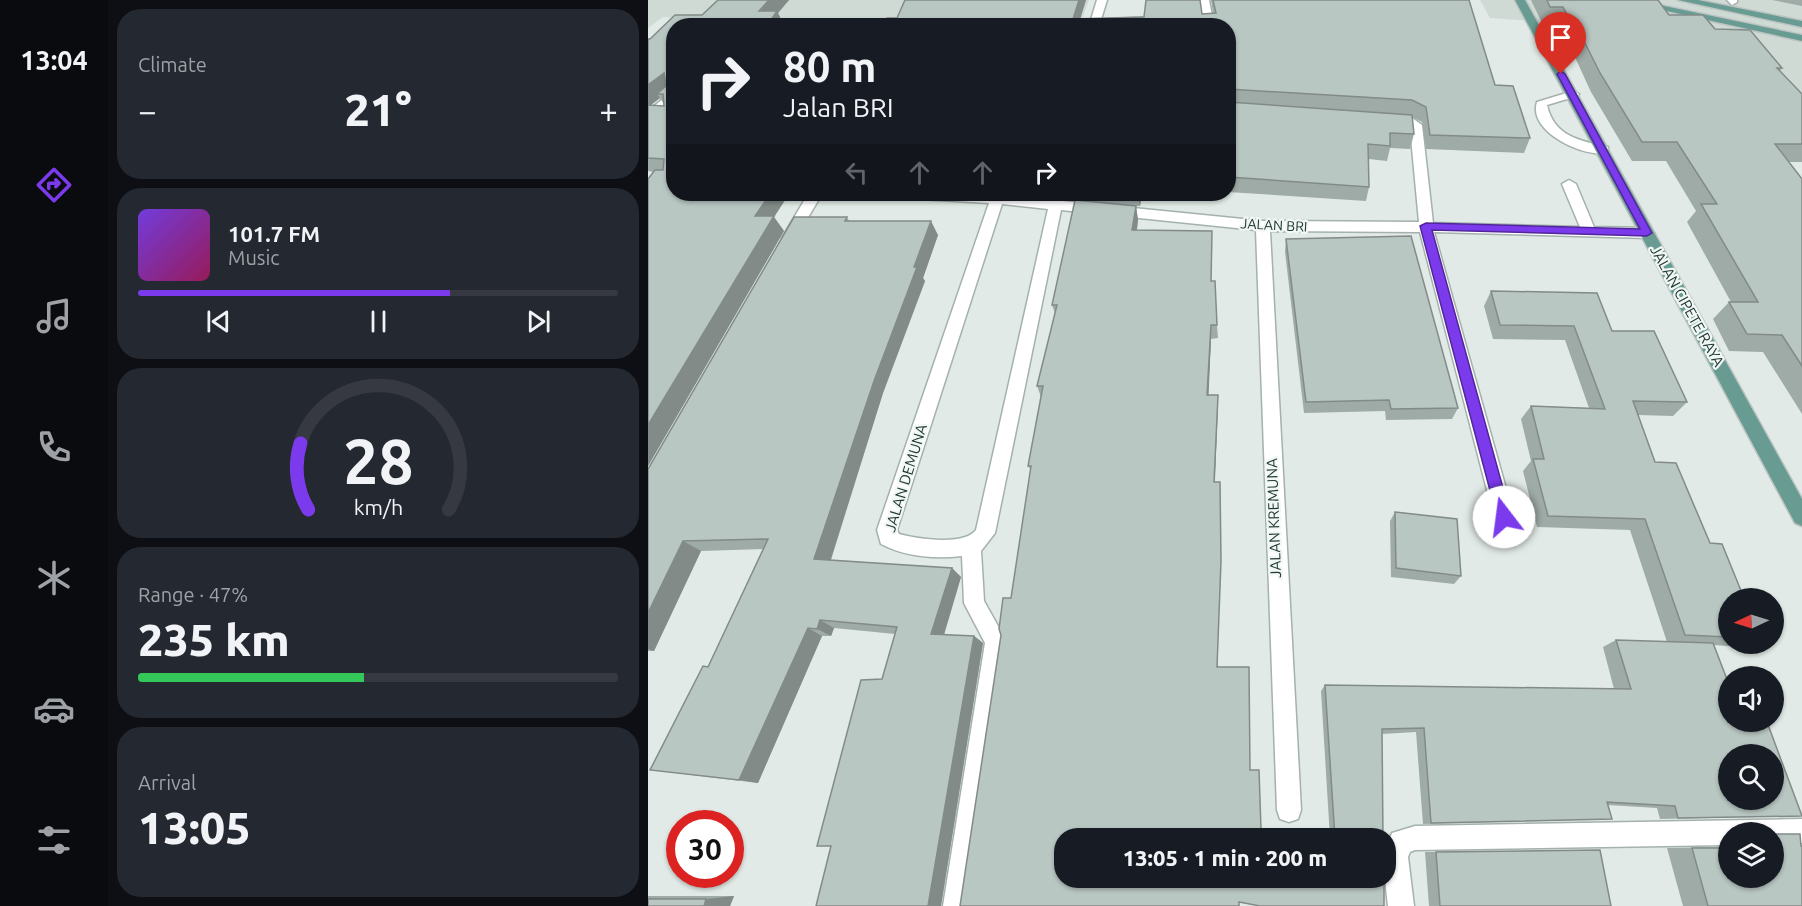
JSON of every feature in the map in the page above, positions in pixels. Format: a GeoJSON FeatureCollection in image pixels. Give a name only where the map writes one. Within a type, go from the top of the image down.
{"type":"FeatureCollection","features":[{"type":"Feature","properties":{"kind":"main road","name":"JALAN CIPETE RAYA"},"geometry":{"type":"LineString","coordinates":[[1520,0],[1604,150],[1802,517]]}},
{"type":"Feature","properties":{"kind":"main road"},"geometry":{"type":"LineString","coordinates":[[1622,0],[1802,39]]}},
{"type":"Feature","properties":{"kind":"main road"},"geometry":{"type":"LineString","coordinates":[[1683,0],[1802,24]]}},
{"type":"Feature","properties":{"kind":"main road"},"geometry":{"type":"LineString","coordinates":[[1729,1],[1802,16]]}},
{"type":"Feature","properties":{"kind":"street"},"geometry":{"type":"LineString","coordinates":[[1096,18],[1102,0]]}},
{"type":"Feature","properties":{"kind":"street"},"geometry":{"type":"LineString","coordinates":[[1204,0],[1207,18]]}},
{"type":"Feature","properties":{"kind":"street"},"geometry":{"type":"LineString","coordinates":[[1573,94],[1541,104],[1547,126],[1565,141],[1604,150]]}},
{"type":"Feature","properties":{"kind":"street"},"geometry":{"type":"LineString","coordinates":[[650,115],[666,100]]}},
{"type":"Feature","properties":{"kind":"street"},"geometry":{"type":"LineString","coordinates":[[650,115],[666,115]]}},
{"type":"Feature","properties":{"kind":"street"},"geometry":{"type":"LineString","coordinates":[[1372,118],[1408,121],[1416,125],[1426,226],[1504,517]]}},
{"type":"Feature","properties":{"kind":"street"},"geometry":{"type":"LineString","coordinates":[[1569,184],[1589,231]]}},
{"type":"Feature","properties":{"kind":"street"},"geometry":{"type":"LineString","coordinates":[[780,254],[811,201]]}},
{"type":"Feature","properties":{"kind":"street","name":"JALAN DEMUNA"},"geometry":{"type":"LineString","coordinates":[[971,546],[931,548],[894,543],[888,538],[887,530],[996,201]]}},
{"type":"Feature","properties":{"kind":"street"},"geometry":{"type":"LineString","coordinates":[[956,906],[996,642],[974,603],[971,546],[980,541],[985,533],[1056,201]]}},
{"type":"Feature","properties":{"kind":"street","name":"JALAN BRI"},"geometry":{"type":"LineString","coordinates":[[1071,201],[1263,226],[1426,226],[1647,233]]}},
{"type":"Feature","properties":{"kind":"street","name":"JALAN KREMUNA"},"geometry":{"type":"LineString","coordinates":[[1263,226],[1289,810]]}},
{"type":"Feature","properties":{"kind":"street"},"geometry":{"type":"LineString","coordinates":[[1784,831],[1802,831]]}},
{"type":"Feature","properties":{"kind":"street"},"geometry":{"type":"LineString","coordinates":[[1401,906],[1395,857],[1401,842],[1415,838],[1718,833]]}},
{"type":"Feature","properties":{"kind":"shaded area"},"geometry":{"type":"Polygon","coordinates":[[[648,0],[1089,0],[1083,18],[663,17],[648,28],[648,0]]]}},
{"type":"Feature","properties":{"kind":"shaded area"},"geometry":{"type":"Polygon","coordinates":[[[1480,0],[1802,0],[1802,129],[1641,29],[1490,18],[1480,0]]]}},
{"type":"Feature","properties":{"kind":"building"},"geometry":{"type":"Polygon","coordinates":[[[718,0],[769,0],[759,11],[777,11],[772,18],[672,18],[675,15],[702,15],[718,0]]]}},
{"type":"Feature","properties":{"kind":"building"},"geometry":{"type":"Polygon","coordinates":[[[905,0],[1079,0],[1073,18],[897,18],[905,0]]]}},
{"type":"Feature","properties":{"kind":"building"},"geometry":{"type":"Polygon","coordinates":[[[1146,0],[1200,0],[1202,14],[1216,13],[1213,0],[1469,0],[1495,85],[1513,86],[1530,138],[1430,135],[1426,107],[1412,100],[1236,89],[1236,18],[1108,18],[1144,17],[1146,0]]]}},
{"type":"Feature","properties":{"kind":"building"},"geometry":{"type":"Polygon","coordinates":[[[1547,0],[1658,0],[1669,15],[1703,15],[1715,29],[1750,30],[1782,68],[1777,68],[1802,94],[1802,144],[1775,144],[1802,179],[1802,366],[1782,335],[1747,334],[1729,302],[1758,302],[1701,204],[1717,204],[1677,142],[1642,142],[1563,7],[1550,7],[1547,0]]]}},
{"type":"Feature","properties":{"kind":"building"},"geometry":{"type":"Polygon","coordinates":[[[666,24],[666,86],[664,73],[648,85],[648,39],[666,24]]]}},
{"type":"Feature","properties":{"kind":"building"},"geometry":{"type":"Polygon","coordinates":[[[666,86],[666,201],[765,201],[755,216],[774,216],[648,425],[648,179],[655,170],[663,170],[664,159],[648,158],[648,105],[664,106],[663,94],[657,94],[666,86]]]}},
{"type":"Feature","properties":{"kind":"building"},"geometry":{"type":"Polygon","coordinates":[[[1236,103],[1412,115],[1414,134],[1390,133],[1390,146],[1368,144],[1369,187],[1236,178],[1236,103]]]}},
{"type":"Feature","properties":{"kind":"building"},"geometry":{"type":"Polygon","coordinates":[[[1075,201],[1136,206],[1132,230],[1212,231],[1211,281],[1215,281],[1217,325],[1211,325],[1207,395],[1218,395],[1214,482],[1220,482],[1221,561],[1217,667],[1249,667],[1250,770],[1259,770],[1261,828],[1054,828],[1054,888],[1384,888],[1384,906],[1260,906],[1239,902],[1239,906],[960,906],[1001,635],[999,629],[1003,598],[1011,598],[1031,466],[1028,466],[1043,386],[1037,386],[1057,305],[1052,305],[1075,201]]]}},
{"type":"Feature","properties":{"kind":"building"},"geometry":{"type":"Polygon","coordinates":[[[794,217],[847,217],[845,221],[931,221],[914,267],[917,267],[874,381],[814,559],[952,568],[931,634],[974,636],[928,906],[816,906],[831,846],[817,846],[861,680],[882,679],[897,627],[820,620],[817,629],[808,628],[739,780],[650,770],[703,666],[708,667],[768,539],[683,541],[648,613],[648,469],[794,217]]]}},
{"type":"Feature","properties":{"kind":"building"},"geometry":{"type":"Polygon","coordinates":[[[1411,236],[1458,408],[1391,409],[1389,400],[1306,402],[1286,239],[1411,236]]]}},
{"type":"Feature","properties":{"kind":"building"},"geometry":{"type":"Polygon","coordinates":[[[1491,291],[1597,293],[1612,331],[1654,331],[1687,402],[1633,401],[1655,462],[1676,463],[1710,543],[1722,544],[1740,588],[1718,588],[1718,637],[1685,635],[1645,519],[1548,516],[1533,459],[1544,459],[1531,406],[1605,409],[1574,326],[1500,325],[1491,291]]]}},
{"type":"Feature","properties":{"kind":"building"},"geometry":{"type":"Polygon","coordinates":[[[1395,512],[1457,519],[1461,576],[1396,568],[1395,512]]]}},
{"type":"Feature","properties":{"kind":"building"},"geometry":{"type":"Polygon","coordinates":[[[1616,640],[1713,643],[1722,666],[1718,666],[1718,732],[1771,732],[1775,744],[1718,744],[1718,810],[1784,810],[1784,768],[1802,816],[1678,818],[1675,806],[1607,802],[1612,819],[1431,823],[1424,728],[1382,729],[1383,828],[1334,828],[1325,685],[1631,689],[1616,640]]]}},
{"type":"Feature","properties":{"kind":"building"},"geometry":{"type":"Polygon","coordinates":[[[1784,834],[1800,834],[1802,906],[1708,906],[1692,848],[1718,848],[1718,888],[1784,888],[1784,834]]]}},
{"type":"Feature","properties":{"kind":"building"},"geometry":{"type":"Polygon","coordinates":[[[1600,850],[1611,906],[1440,906],[1436,852],[1600,850]]]}},
{"type":"Feature","properties":{"kind":"building"},"geometry":{"type":"Polygon","coordinates":[[[648,899],[706,899],[704,906],[648,906],[648,899]]]}},
{"type":"Feature","properties":{"kind":"route"},"geometry":{"type":"LineString","coordinates":[[1504,517],[1426,226],[1647,233],[1561,74]]}}]}
